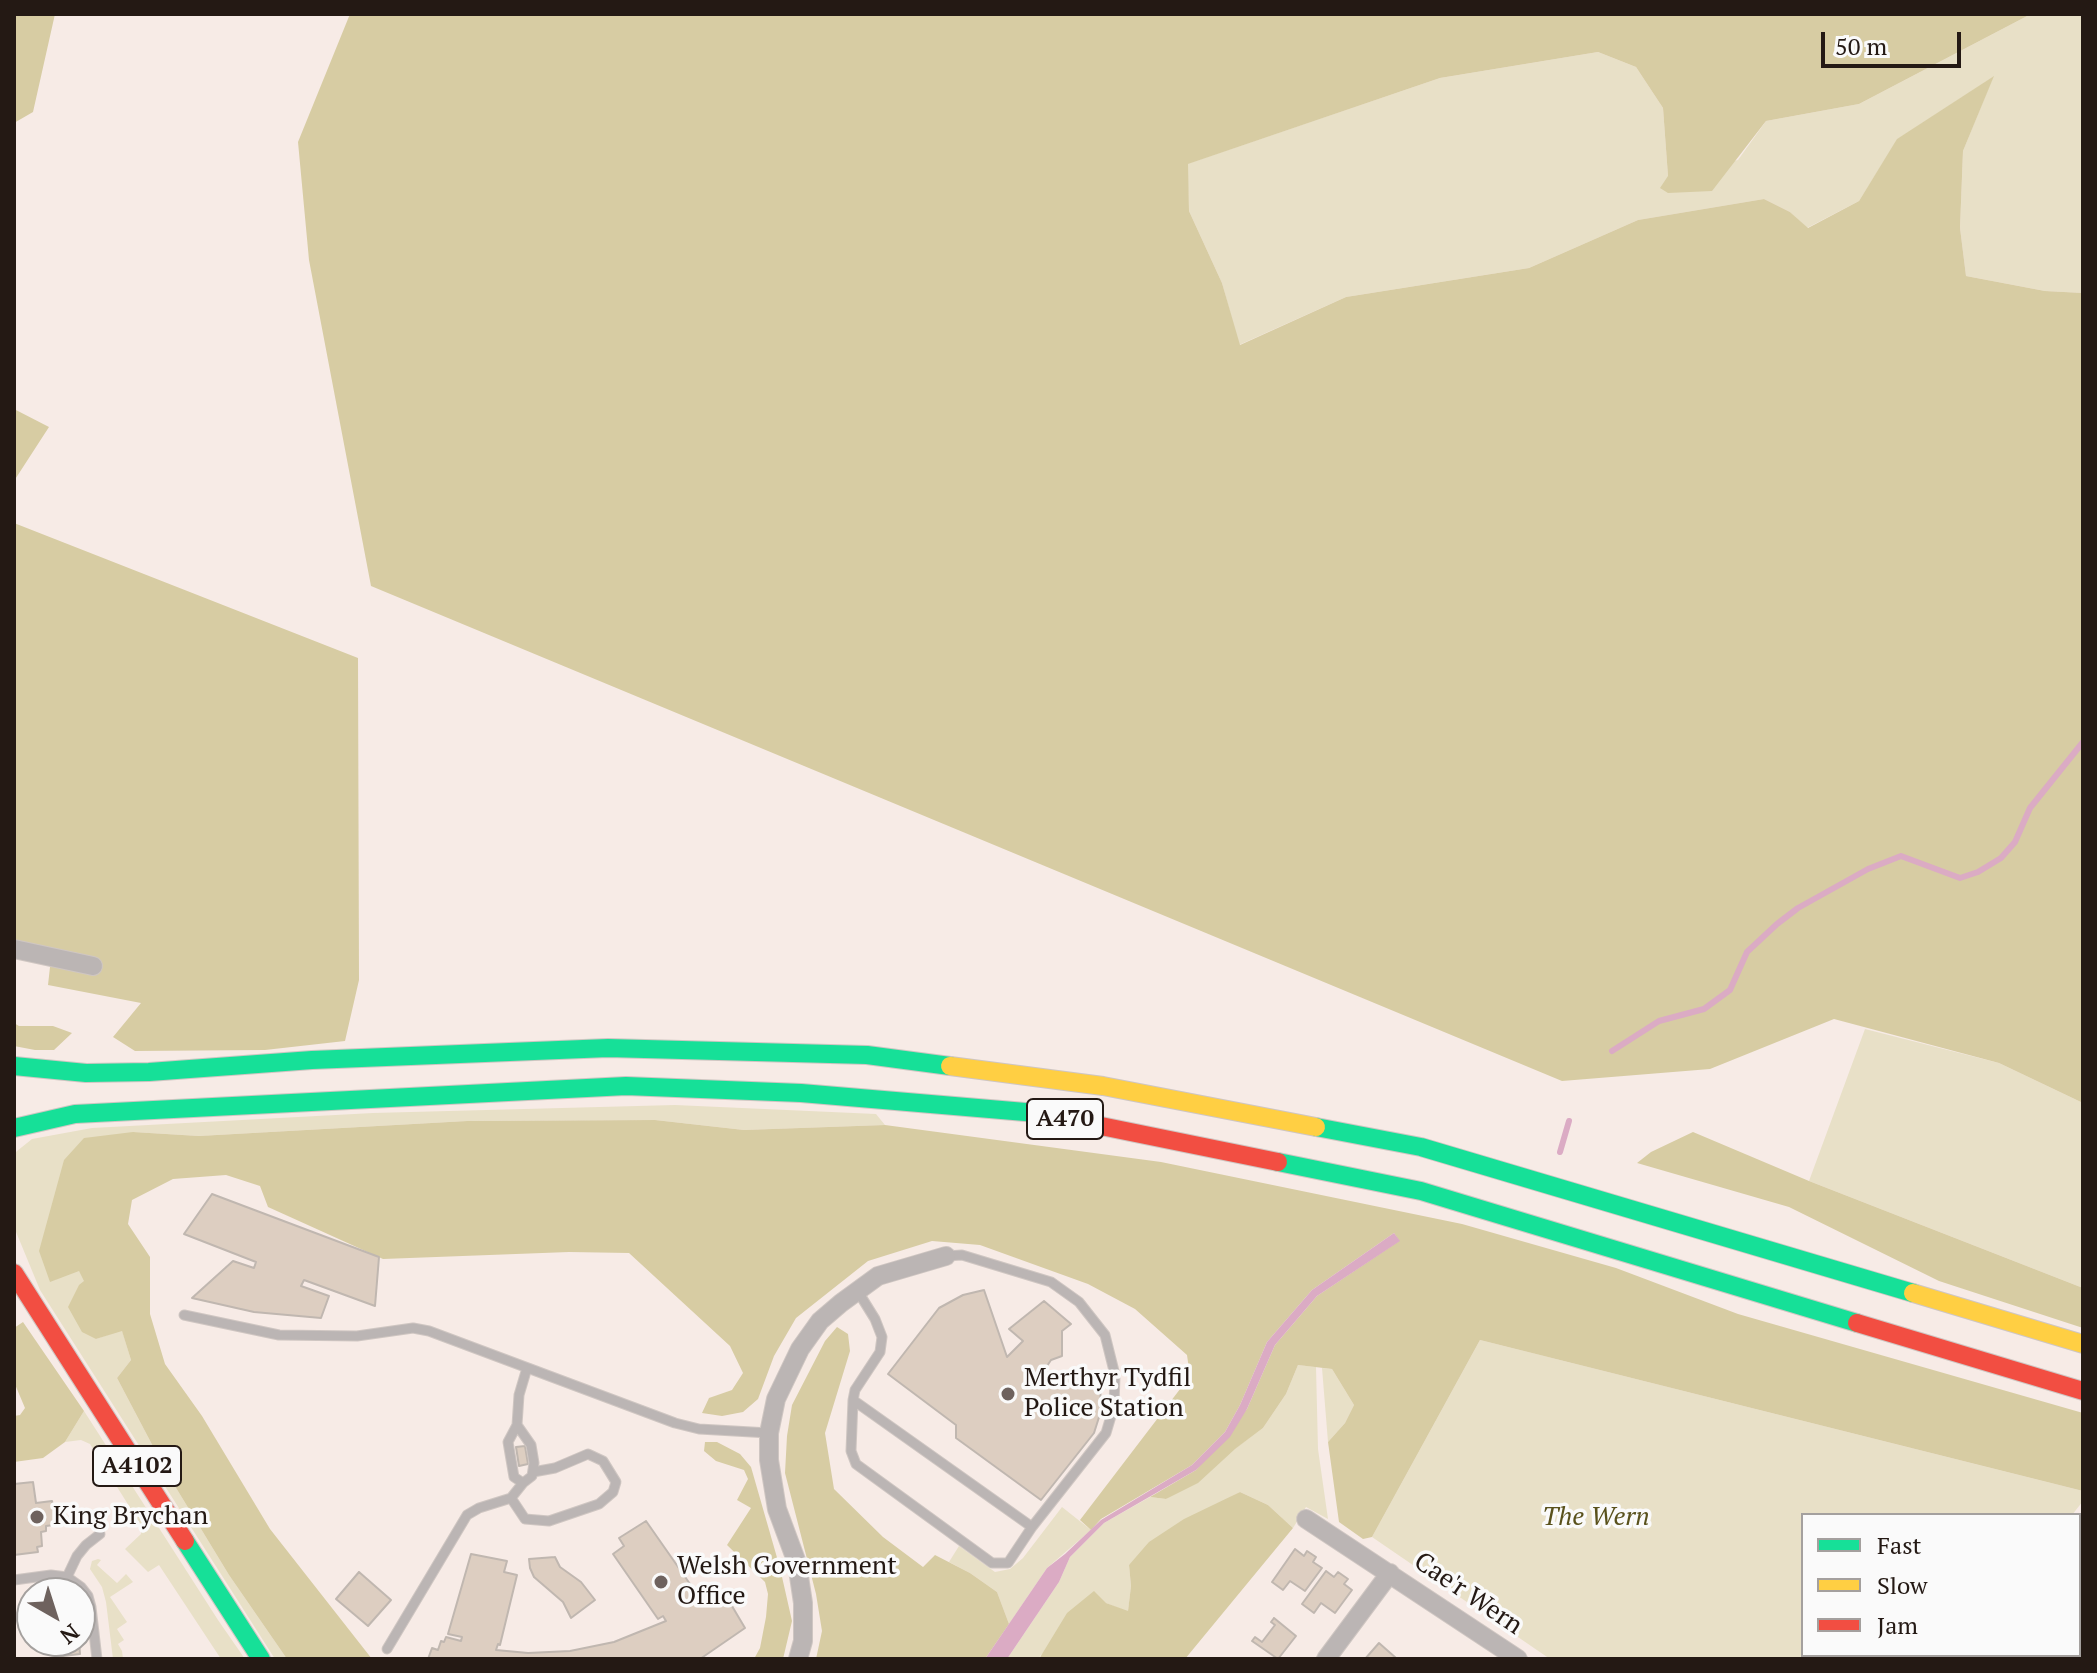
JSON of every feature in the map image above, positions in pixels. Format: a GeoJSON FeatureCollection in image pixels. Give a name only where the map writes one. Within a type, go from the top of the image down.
{"type":"FeatureCollection","features":[{"type":"Feature","properties":{"kind":"main road","name":"A470"},"geometry":{"type":"LineString","coordinates":[[14,1066],[86,1073],[149,1072],[312,1060],[608,1048],[867,1055],[1103,1086],[1421,1147],[2083,1344]]}},
{"type":"Feature","properties":{"kind":"main road","name":"A470"},"geometry":{"type":"LineString","coordinates":[[14,1128],[75,1114],[626,1086],[801,1093],[1027,1111],[1421,1191],[2083,1391]]}},
{"type":"Feature","properties":{"kind":"main road","name":"A4102"},"geometry":{"type":"LineString","coordinates":[[14,1273],[261,1659]]}},
{"type":"Feature","properties":{"kind":"street"},"geometry":{"type":"LineString","coordinates":[[14,949],[93,966]]}},
{"type":"Feature","properties":{"kind":"street"},"geometry":{"type":"LineString","coordinates":[[798,1659],[803,1641],[803,1603],[797,1563],[777,1509],[769,1460],[769,1433],[776,1399],[800,1349],[820,1321],[878,1276],[946,1256]]}},
{"type":"Feature","properties":{"kind":"street","name":"Cae'r Wern"},"geometry":{"type":"LineString","coordinates":[[1306,1519],[1518,1659]]}},
{"type":"Feature","properties":{"kind":"street","name":"Cae'r Wern"},"geometry":{"type":"LineString","coordinates":[[1326,1659],[1390,1573]]}},
{"type":"Feature","properties":{"kind":"lane"},"geometry":{"type":"LineString","coordinates":[[857,1290],[882,1337],[880,1352],[855,1390],[851,1451],[856,1464],[992,1563],[1008,1563],[1032,1527],[1042,1519],[1106,1433],[1114,1406],[1115,1375],[1105,1335],[1079,1302],[1051,1282],[962,1255],[946,1256]]}},
{"type":"Feature","properties":{"kind":"lane"},"geometry":{"type":"LineString","coordinates":[[184,1315],[292,1336],[357,1336],[413,1328],[442,1335],[675,1423],[699,1429],[769,1433]]}},
{"type":"Feature","properties":{"kind":"lane"},"geometry":{"type":"LineString","coordinates":[[523,1483],[514,1477],[508,1442],[517,1425],[519,1395],[527,1368]]}},
{"type":"Feature","properties":{"kind":"lane"},"geometry":{"type":"LineString","coordinates":[[853,1400],[1032,1527]]}},
{"type":"Feature","properties":{"kind":"lane"},"geometry":{"type":"LineString","coordinates":[[387,1649],[467,1515],[511,1498],[532,1476],[531,1445],[517,1425]]}},
{"type":"Feature","properties":{"kind":"lane"},"geometry":{"type":"LineString","coordinates":[[511,1498],[525,1519],[549,1521],[599,1504],[613,1492],[616,1482],[603,1461],[588,1454],[555,1468],[533,1472]]}},
{"type":"Feature","properties":{"kind":"lane"},"geometry":{"type":"LineString","coordinates":[[36,1577],[67,1577],[86,1545],[100,1534]]}},
{"type":"Feature","properties":{"kind":"green space"},"geometry":{"type":"Polygon","coordinates":[[[2031,14],[2083,15],[2083,293],[2045,291],[1966,276],[1960,228],[1963,151],[1993,77],[1898,139],[1859,201],[1807,228],[1790,212],[1764,199],[1638,220],[1529,268],[1346,297],[1239,345],[1222,283],[1189,211],[1187,164],[1440,78],[1598,52],[1636,67],[1663,108],[1668,176],[1738,160],[1766,121],[1859,104],[2031,14]]]}},
{"type":"Feature","properties":{"kind":"green space"},"geometry":{"type":"Polygon","coordinates":[[[1865,1029],[1999,1063],[2083,1103],[2083,1288],[1809,1181],[1865,1029]]]}},
{"type":"Feature","properties":{"kind":"green space"},"geometry":{"type":"Polygon","coordinates":[[[675,1105],[876,1114],[885,1125],[744,1130],[655,1120],[467,1121],[199,1136],[133,1132],[51,1281],[79,1270],[85,1281],[96,1339],[122,1330],[131,1360],[117,1378],[167,1473],[229,1575],[287,1659],[275,1659],[40,1290],[14,1227],[14,1155],[32,1139],[92,1128],[373,1113],[675,1105]]]}},
{"type":"Feature","properties":{"kind":"green space","name":"The Wern"},"geometry":{"type":"Polygon","coordinates":[[[1480,1340],[2083,1491],[2083,1501],[2074,1513],[1801,1513],[1801,1657],[1946,1657],[1944,1659],[1550,1659],[1372,1537],[1480,1340]]]}},
{"type":"Feature","properties":{"kind":"green space"},"geometry":{"type":"Polygon","coordinates":[[[1298,1365],[1316,1367],[1318,1449],[1328,1519],[1306,1507],[1293,1528],[1268,1505],[1240,1492],[1214,1506],[1129,1565],[1131,1586],[1128,1612],[1106,1603],[1039,1659],[1007,1659],[1059,1582],[1070,1557],[1104,1523],[1150,1497],[1166,1499],[1263,1428],[1286,1394],[1298,1365]]]}},
{"type":"Feature","properties":{"kind":"green space"},"geometry":{"type":"Polygon","coordinates":[[[1322,1368],[1332,1369],[1354,1405],[1345,1423],[1328,1442],[1322,1368]]]}},
{"type":"Feature","properties":{"kind":"green space"},"geometry":{"type":"Polygon","coordinates":[[[84,1411],[245,1659],[221,1659],[159,1565],[148,1572],[125,1549],[141,1534],[141,1525],[90,1444],[81,1440],[65,1442],[84,1411]]]}},
{"type":"Feature","properties":{"kind":"green space"},"geometry":{"type":"Polygon","coordinates":[[[1062,1507],[1091,1530],[1047,1568],[1009,1624],[997,1592],[949,1562],[959,1546],[995,1572],[1010,1569],[1023,1558],[1062,1507]]]}},
{"type":"Feature","properties":{"kind":"green space"},"geometry":{"type":"Polygon","coordinates":[[[101,1560],[97,1565],[117,1583],[126,1574],[133,1582],[110,1597],[127,1622],[117,1629],[124,1640],[118,1644],[123,1659],[113,1659],[106,1602],[102,1587],[90,1569],[92,1561],[101,1560]]]}},
{"type":"Feature","properties":{"kind":"shaded area"},"geometry":{"type":"Polygon","coordinates":[[[14,14],[55,14],[33,112],[14,123],[14,14]]]}},
{"type":"Feature","properties":{"kind":"shaded area"},"geometry":{"type":"Polygon","coordinates":[[[350,14],[2031,14],[1859,104],[1766,121],[1712,191],[1668,193],[1660,188],[1668,176],[1663,108],[1636,67],[1598,52],[1440,78],[1188,164],[1189,211],[1222,283],[1240,345],[1346,297],[1529,268],[1638,220],[1764,199],[1790,212],[1808,228],[1859,201],[1897,139],[1994,76],[1963,151],[1960,228],[1966,276],[2045,291],[2083,293],[2083,1103],[1999,1063],[1834,1019],[1710,1069],[1562,1081],[371,586],[309,260],[298,142],[350,14]]]}},
{"type":"Feature","properties":{"kind":"shaded area"},"geometry":{"type":"Polygon","coordinates":[[[14,409],[49,427],[14,481],[14,409]]]}},
{"type":"Feature","properties":{"kind":"shaded area"},"geometry":{"type":"Polygon","coordinates":[[[14,523],[358,658],[359,980],[345,1041],[265,1050],[135,1051],[113,1037],[141,1003],[48,985],[52,949],[14,941],[14,523]]]}},
{"type":"Feature","properties":{"kind":"shaded area"},"geometry":{"type":"Polygon","coordinates":[[[14,1023],[19,1026],[53,1026],[72,1033],[54,1050],[35,1050],[14,1046],[14,1023]]]}},
{"type":"Feature","properties":{"kind":"shaded area"},"geometry":{"type":"Polygon","coordinates":[[[655,1120],[744,1130],[885,1125],[1161,1162],[1462,1224],[1616,1268],[1738,1314],[2083,1413],[2083,1491],[1480,1340],[1372,1537],[1363,1539],[1339,1522],[1328,1442],[1345,1423],[1354,1405],[1332,1369],[1298,1365],[1286,1394],[1263,1428],[1198,1483],[1166,1499],[1150,1497],[1196,1470],[1247,1409],[1275,1345],[1317,1296],[1399,1241],[1394,1233],[1312,1290],[1267,1342],[1225,1432],[1192,1465],[1101,1519],[1091,1530],[1080,1520],[1190,1376],[1187,1355],[1135,1309],[1088,1284],[980,1245],[932,1241],[868,1261],[796,1318],[774,1356],[758,1399],[743,1412],[722,1416],[702,1413],[709,1398],[732,1390],[743,1373],[730,1346],[629,1253],[569,1252],[383,1259],[268,1207],[260,1186],[226,1175],[173,1179],[132,1200],[128,1224],[150,1257],[150,1314],[165,1364],[202,1416],[270,1529],[372,1659],[287,1659],[229,1575],[167,1473],[117,1378],[131,1360],[122,1331],[96,1339],[82,1332],[68,1307],[84,1281],[79,1271],[50,1282],[39,1251],[64,1160],[84,1138],[133,1132],[199,1136],[467,1121],[655,1120]]]}},
{"type":"Feature","properties":{"kind":"shaded area"},"geometry":{"type":"Polygon","coordinates":[[[1693,1132],[1809,1181],[2083,1288],[2083,1328],[1939,1281],[1789,1207],[1637,1163],[1651,1152],[1693,1132]]]}},
{"type":"Feature","properties":{"kind":"shaded area"},"geometry":{"type":"Polygon","coordinates":[[[1394,1233],[1400,1241],[1317,1296],[1275,1345],[1247,1409],[1230,1437],[1196,1470],[1104,1523],[1070,1557],[1059,1582],[1007,1659],[985,1659],[1047,1568],[1101,1520],[1192,1465],[1225,1432],[1267,1342],[1312,1290],[1394,1233]]]}},
{"type":"Feature","properties":{"kind":"shaded area"},"geometry":{"type":"Polygon","coordinates":[[[23,1322],[84,1411],[65,1442],[43,1458],[14,1462],[14,1416],[20,1415],[25,1408],[14,1382],[14,1328],[23,1322]]]}},
{"type":"Feature","properties":{"kind":"shaded area"},"geometry":{"type":"Polygon","coordinates":[[[837,1327],[848,1334],[850,1351],[825,1433],[834,1489],[883,1537],[923,1567],[935,1555],[970,1573],[997,1592],[1009,1624],[985,1659],[816,1659],[822,1631],[816,1594],[785,1473],[787,1436],[792,1405],[825,1341],[837,1327]]]}},
{"type":"Feature","properties":{"kind":"shaded area"},"geometry":{"type":"Polygon","coordinates":[[[705,1442],[717,1442],[740,1454],[751,1467],[792,1621],[783,1659],[754,1659],[760,1648],[768,1594],[765,1582],[727,1545],[751,1508],[737,1500],[748,1479],[744,1470],[716,1461],[704,1451],[705,1442]]]}},
{"type":"Feature","properties":{"kind":"shaded area"},"geometry":{"type":"Polygon","coordinates":[[[1240,1492],[1268,1505],[1293,1528],[1185,1659],[1039,1659],[1067,1613],[1094,1591],[1106,1603],[1128,1611],[1131,1586],[1129,1565],[1149,1542],[1184,1519],[1240,1492]]]}},
{"type":"Feature","properties":{"kind":"building"},"geometry":{"type":"Polygon","coordinates":[[[212,1194],[379,1257],[375,1306],[304,1280],[301,1286],[329,1296],[321,1318],[254,1312],[192,1298],[233,1261],[254,1268],[256,1262],[184,1234],[212,1194]]]}},
{"type":"Feature","properties":{"kind":"building","name":"Merthyr Tydfil Police Station"},"geometry":{"type":"Polygon","coordinates":[[[984,1290],[1007,1357],[1023,1341],[1009,1329],[1044,1301],[1071,1324],[1062,1331],[1062,1356],[1051,1360],[1043,1372],[1101,1373],[1100,1414],[1094,1433],[1041,1500],[956,1438],[956,1425],[888,1374],[939,1308],[963,1295],[984,1290]]]}},
{"type":"Feature","properties":{"kind":"building"},"geometry":{"type":"Polygon","coordinates":[[[525,1446],[528,1464],[519,1466],[516,1447],[525,1446]]]}},
{"type":"Feature","properties":{"kind":"building","name":"King Brychan"},"geometry":{"type":"Polygon","coordinates":[[[33,1482],[36,1503],[52,1501],[54,1511],[59,1510],[61,1524],[46,1526],[46,1531],[41,1532],[42,1546],[37,1547],[38,1552],[14,1555],[14,1484],[33,1482]]]}},
{"type":"Feature","properties":{"kind":"building","name":"Welsh Government Office"},"geometry":{"type":"Polygon","coordinates":[[[646,1521],[697,1594],[693,1596],[697,1602],[711,1590],[723,1606],[729,1601],[745,1628],[700,1659],[428,1659],[432,1648],[438,1650],[446,1637],[461,1641],[462,1637],[448,1634],[471,1554],[507,1561],[504,1572],[517,1575],[500,1645],[496,1650],[528,1653],[570,1651],[614,1642],[666,1621],[663,1616],[658,1619],[613,1554],[624,1546],[619,1538],[646,1521]]]}},
{"type":"Feature","properties":{"kind":"building"},"geometry":{"type":"Polygon","coordinates":[[[1295,1549],[1304,1556],[1307,1551],[1316,1557],[1313,1562],[1322,1568],[1305,1591],[1290,1581],[1283,1590],[1272,1582],[1295,1549]]]}},
{"type":"Feature","properties":{"kind":"building"},"geometry":{"type":"Polygon","coordinates":[[[555,1557],[560,1567],[581,1582],[595,1600],[571,1618],[563,1602],[534,1577],[530,1568],[529,1559],[555,1557]]]}},
{"type":"Feature","properties":{"kind":"building"},"geometry":{"type":"Polygon","coordinates":[[[1326,1571],[1334,1577],[1338,1572],[1348,1579],[1344,1584],[1352,1590],[1335,1613],[1321,1603],[1314,1613],[1302,1604],[1326,1571]]]}},
{"type":"Feature","properties":{"kind":"building"},"geometry":{"type":"Polygon","coordinates":[[[359,1572],[391,1600],[368,1626],[336,1599],[359,1572]]]}},
{"type":"Feature","properties":{"kind":"building"},"geometry":{"type":"Polygon","coordinates":[[[1274,1618],[1296,1636],[1278,1659],[1252,1641],[1255,1637],[1262,1642],[1275,1625],[1271,1622],[1274,1618]]]}},
{"type":"Feature","properties":{"kind":"building"},"geometry":{"type":"Polygon","coordinates":[[[1379,1643],[1396,1658],[1396,1659],[1365,1659],[1379,1643]]]}},
{"type":"Feature","properties":{"kind":"waterway"},"geometry":{"type":"LineString","coordinates":[[1612,1051],[1659,1021],[1704,1009],[1730,990],[1747,952],[1777,924],[1798,908],[1868,869],[1901,856],[1960,878],[1978,872],[2001,858],[2015,842],[2030,808],[2083,742]]}},
{"type":"Feature","properties":{"kind":"waterway"},"geometry":{"type":"LineString","coordinates":[[1560,1152],[1569,1121]]}},
{"type":"Feature","properties":{"kind":"traffic: fast"},"geometry":{"type":"LineString","coordinates":[[14,1066],[86,1073],[149,1072],[312,1060],[608,1048],[867,1055],[950,1066]]}},
{"type":"Feature","properties":{"kind":"traffic: fast"},"geometry":{"type":"LineString","coordinates":[[14,1128],[75,1114],[626,1086],[801,1093],[1037,1113]]}},
{"type":"Feature","properties":{"kind":"traffic: fast"},"geometry":{"type":"LineString","coordinates":[[1316,1127],[1421,1147],[1913,1293]]}},
{"type":"Feature","properties":{"kind":"traffic: fast"},"geometry":{"type":"LineString","coordinates":[[1278,1162],[1421,1191],[1857,1323]]}},
{"type":"Feature","properties":{"kind":"traffic: fast"},"geometry":{"type":"LineString","coordinates":[[185,1541],[261,1659]]}},
{"type":"Feature","properties":{"kind":"traffic: slow"},"geometry":{"type":"LineString","coordinates":[[950,1066],[1103,1086],[1316,1127]]}},
{"type":"Feature","properties":{"kind":"traffic: slow"},"geometry":{"type":"LineString","coordinates":[[1913,1293],[2083,1344]]}},
{"type":"Feature","properties":{"kind":"traffic: jam"},"geometry":{"type":"LineString","coordinates":[[1037,1113],[1278,1162]]}},
{"type":"Feature","properties":{"kind":"traffic: jam"},"geometry":{"type":"LineString","coordinates":[[14,1273],[185,1541]]}},
{"type":"Feature","properties":{"kind":"traffic: jam"},"geometry":{"type":"LineString","coordinates":[[1857,1323],[2083,1391]]}},
{"type":"Feature","properties":{"kind":"place","name":"Merthyr Tydfil Police Station"},"geometry":{"type":"Point","coordinates":[1008,1394]}},
{"type":"Feature","properties":{"kind":"place","name":"King Brychan"},"geometry":{"type":"Point","coordinates":[37,1517]}},
{"type":"Feature","properties":{"kind":"place","name":"Welsh Government Office"},"geometry":{"type":"Point","coordinates":[661,1582]}}]}
